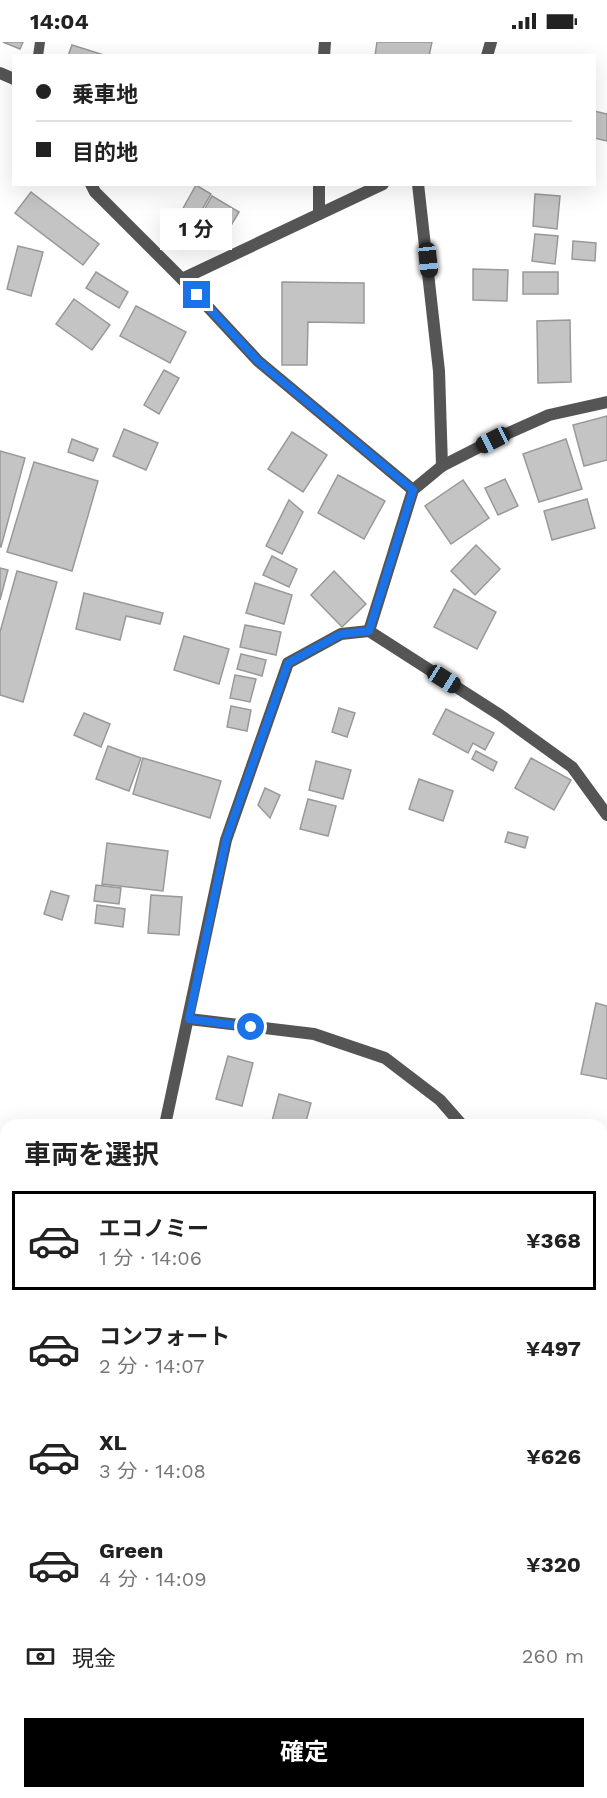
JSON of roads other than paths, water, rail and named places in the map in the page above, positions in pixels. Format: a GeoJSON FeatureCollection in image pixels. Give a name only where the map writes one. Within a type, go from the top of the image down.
{"type":"FeatureCollection","features":[{"type":"Feature","properties":{"kind":"street"},"geometry":{"type":"LineString","coordinates":[[92,186],[95,192],[182,279],[258,361],[413,490]]}},
{"type":"Feature","properties":{"kind":"street"},"geometry":{"type":"LineString","coordinates":[[319,186],[319,214]]}},
{"type":"Feature","properties":{"kind":"street"},"geometry":{"type":"LineString","coordinates":[[182,279],[379,186]]}},
{"type":"Feature","properties":{"kind":"street"},"geometry":{"type":"LineString","coordinates":[[418,186],[439,370],[442,466]]}},
{"type":"Feature","properties":{"kind":"street"},"geometry":{"type":"LineString","coordinates":[[369,631],[413,490],[442,466],[549,415],[607,402]]}},
{"type":"Feature","properties":{"kind":"street"},"geometry":{"type":"LineString","coordinates":[[166,1119],[226,840],[288,663],[341,634],[369,631],[500,715],[572,767],[607,814]]}},
{"type":"Feature","properties":{"kind":"street"},"geometry":{"type":"LineString","coordinates":[[189,1019],[314,1034],[385,1058],[440,1100],[457,1119]]}}]}
